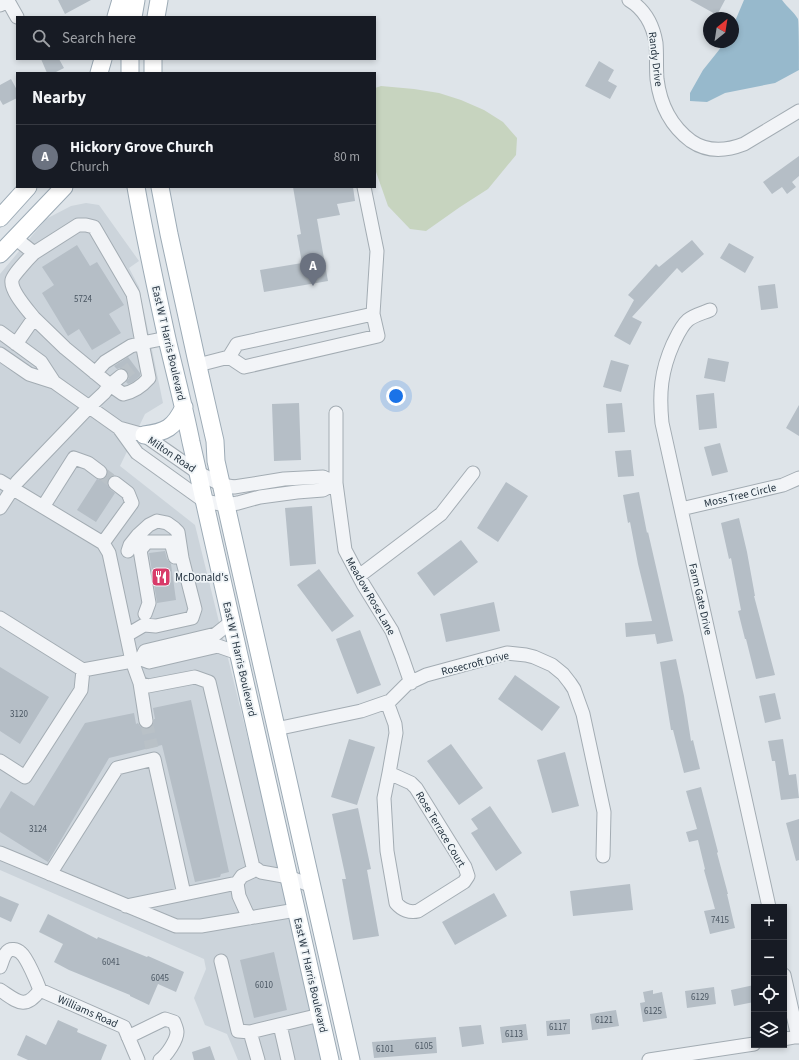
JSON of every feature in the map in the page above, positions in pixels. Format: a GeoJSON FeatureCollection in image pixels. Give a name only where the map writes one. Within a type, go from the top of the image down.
{"type":"FeatureCollection","features":[{"type":"Feature","properties":{"kind":"main road"},"geometry":{"type":"LineString","coordinates":[[116,16],[121,0]]}},
{"type":"Feature","properties":{"kind":"main road"},"geometry":{"type":"LineString","coordinates":[[133,16],[136,0]]}},
{"type":"Feature","properties":{"kind":"main road"},"geometry":{"type":"LineString","coordinates":[[156,16],[158,0]]}},
{"type":"Feature","properties":{"kind":"main road"},"geometry":{"type":"LineString","coordinates":[[99,72],[103,60]]}},
{"type":"Feature","properties":{"kind":"main road"},"geometry":{"type":"LineString","coordinates":[[130,60],[130,72]]}},
{"type":"Feature","properties":{"kind":"main road"},"geometry":{"type":"LineString","coordinates":[[153,60],[153,72]]}},
{"type":"Feature","properties":{"kind":"main road"},"geometry":{"type":"LineString","coordinates":[[0,218],[27,188]]}},
{"type":"Feature","properties":{"kind":"main road"},"geometry":{"type":"LineString","coordinates":[[0,254],[63,188]]}},
{"type":"Feature","properties":{"kind":"main road","name":"East W T Harris Boulevard"},"geometry":{"type":"LineString","coordinates":[[136,188],[167,338],[184,407],[330,1060]]}},
{"type":"Feature","properties":{"kind":"main road","name":"East W T Harris Boulevard"},"geometry":{"type":"LineString","coordinates":[[160,188],[215,441],[216,461],[351,1060]]}},
{"type":"Feature","properties":{"kind":"main road"},"geometry":{"type":"LineString","coordinates":[[144,435],[162,432],[169,428],[184,407]]}},
{"type":"Feature","properties":{"kind":"street","name":"Randy Drive"},"geometry":{"type":"LineString","coordinates":[[629,0],[643,12],[653,30],[656,42],[657,79],[666,113],[675,127],[684,136],[696,144],[709,149],[722,150],[736,147],[744,144],[799,111]]}},
{"type":"Feature","properties":{"kind":"street"},"geometry":{"type":"LineString","coordinates":[[0,5],[8,1],[16,16]]}},
{"type":"Feature","properties":{"kind":"street"},"geometry":{"type":"LineString","coordinates":[[229,357],[244,367],[378,336],[374,314],[377,252],[364,188]]}},
{"type":"Feature","properties":{"kind":"street"},"geometry":{"type":"LineString","coordinates":[[78,225],[94,227],[133,294],[142,343],[140,364],[149,378],[143,385],[131,392],[123,394],[65,348],[34,318],[17,295],[12,286],[12,279],[34,253],[78,225]]}},
{"type":"Feature","properties":{"kind":"street"},"geometry":{"type":"LineString","coordinates":[[15,238],[34,253]]}},
{"type":"Feature","properties":{"kind":"street","name":"Farm Gate Drive"},"geometry":{"type":"LineString","coordinates":[[710,310],[693,316],[684,324],[677,334],[663,372],[660,402],[662,423],[768,904]]}},
{"type":"Feature","properties":{"kind":"street"},"geometry":{"type":"LineString","coordinates":[[198,365],[229,357],[237,344],[374,314]]}},
{"type":"Feature","properties":{"kind":"street"},"geometry":{"type":"LineString","coordinates":[[16,344],[34,318]]}},
{"type":"Feature","properties":{"kind":"street","name":"Milton Road"},"geometry":{"type":"LineString","coordinates":[[0,332],[41,362],[54,382]]}},
{"type":"Feature","properties":{"kind":"street"},"geometry":{"type":"LineString","coordinates":[[95,373],[104,362],[131,346],[167,338]]}},
{"type":"Feature","properties":{"kind":"street","name":"Milton Road"},"geometry":{"type":"LineString","coordinates":[[0,354],[29,374],[54,382],[119,428],[137,453],[204,501]]}},
{"type":"Feature","properties":{"kind":"street"},"geometry":{"type":"LineString","coordinates":[[0,508],[17,482],[104,393],[110,385],[121,376]]}},
{"type":"Feature","properties":{"kind":"street","name":"Meadow Rose Lane"},"geometry":{"type":"LineString","coordinates":[[336,413],[336,483],[345,550],[392,631],[411,683]]}},
{"type":"Feature","properties":{"kind":"street","name":"Milton Road"},"geometry":{"type":"LineString","coordinates":[[119,428],[144,435],[198,472],[222,485]]}},
{"type":"Feature","properties":{"kind":"street"},"geometry":{"type":"LineString","coordinates":[[43,507],[74,458],[88,463],[100,472]]}},
{"type":"Feature","properties":{"kind":"street"},"geometry":{"type":"LineString","coordinates":[[359,576],[441,514],[473,473]]}},
{"type":"Feature","properties":{"kind":"street"},"geometry":{"type":"LineString","coordinates":[[222,485],[234,487],[284,480],[323,477],[336,483]]}},
{"type":"Feature","properties":{"kind":"street","name":"Moss Tree Circle"},"geometry":{"type":"LineString","coordinates":[[680,509],[783,485],[799,478]]}},
{"type":"Feature","properties":{"kind":"street"},"geometry":{"type":"LineString","coordinates":[[0,481],[106,548],[128,551],[132,554],[136,561],[141,582],[144,620]]}},
{"type":"Feature","properties":{"kind":"street"},"geometry":{"type":"LineString","coordinates":[[115,483],[128,493],[132,503],[106,548],[127,635],[137,660],[146,721]]}},
{"type":"Feature","properties":{"kind":"street"},"geometry":{"type":"LineString","coordinates":[[204,501],[226,505],[260,497],[323,490],[336,483]]}},
{"type":"Feature","properties":{"kind":"street"},"geometry":{"type":"LineString","coordinates":[[128,551],[138,535],[148,524],[157,521],[167,523],[178,532],[182,558],[195,609],[192,618],[156,626],[144,620]]}},
{"type":"Feature","properties":{"kind":"street"},"geometry":{"type":"LineString","coordinates":[[127,635],[144,620],[149,603],[140,550],[147,542],[170,542],[178,565],[188,584]]}},
{"type":"Feature","properties":{"kind":"street"},"geometry":{"type":"LineString","coordinates":[[1,621],[83,670],[137,660],[149,662],[218,646],[238,653]]}},
{"type":"Feature","properties":{"kind":"street"},"geometry":{"type":"LineString","coordinates":[[137,660],[145,651],[216,634],[231,622]]}},
{"type":"Feature","properties":{"kind":"street","name":"Rosecroft Drive"},"geometry":{"type":"LineString","coordinates":[[276,729],[361,711],[390,701],[411,683],[426,676],[507,653],[534,657],[552,665],[563,674],[574,689],[583,714],[604,812],[603,856]]}},
{"type":"Feature","properties":{"kind":"street"},"geometry":{"type":"LineString","coordinates":[[0,761],[25,777],[81,690],[83,670]]}},
{"type":"Feature","properties":{"kind":"street"},"geometry":{"type":"LineString","coordinates":[[140,683],[148,686],[195,677],[209,682],[253,867],[261,872],[289,877],[312,886]]}},
{"type":"Feature","properties":{"kind":"street","name":"Rose Terrace Court"},"geometry":{"type":"LineString","coordinates":[[387,702],[395,724],[396,733],[385,790],[387,851],[396,904],[405,910],[414,912],[418,911],[464,882],[468,876],[465,867],[416,788],[411,783],[389,773]]}},
{"type":"Feature","properties":{"kind":"street"},"geometry":{"type":"LineString","coordinates":[[50,874],[117,768],[153,753],[184,894]]}},
{"type":"Feature","properties":{"kind":"street"},"geometry":{"type":"LineString","coordinates":[[0,853],[176,926],[201,926],[296,910]]}},
{"type":"Feature","properties":{"kind":"street"},"geometry":{"type":"LineString","coordinates":[[126,906],[237,883],[242,876],[257,869]]}},
{"type":"Feature","properties":{"kind":"street"},"geometry":{"type":"LineString","coordinates":[[237,883],[240,896],[249,918]]}},
{"type":"Feature","properties":{"kind":"street"},"geometry":{"type":"LineString","coordinates":[[0,967],[6,953],[10,950],[15,949],[22,953],[33,972],[40,990],[35,997],[27,1002],[20,1003],[0,990]]}},
{"type":"Feature","properties":{"kind":"street"},"geometry":{"type":"LineString","coordinates":[[221,962],[238,1031],[250,1032],[320,1015]]}},
{"type":"Feature","properties":{"kind":"street"},"geometry":{"type":"LineString","coordinates":[[784,976],[798,1036],[787,1038]]}},
{"type":"Feature","properties":{"kind":"street","name":"Williams Road"},"geometry":{"type":"LineString","coordinates":[[40,990],[124,1027],[138,1060]]}},
{"type":"Feature","properties":{"kind":"street"},"geometry":{"type":"LineString","coordinates":[[128,1037],[165,1019],[174,1022],[177,1032],[171,1047],[160,1060]]}},
{"type":"Feature","properties":{"kind":"street"},"geometry":{"type":"LineString","coordinates":[[280,1025],[288,1060]]}},
{"type":"Feature","properties":{"kind":"street"},"geometry":{"type":"LineString","coordinates":[[250,1032],[258,1060]]}},
{"type":"Feature","properties":{"kind":"street"},"geometry":{"type":"LineString","coordinates":[[649,1060],[751,1044]]}},
{"type":"Feature","properties":{"kind":"shaded area"},"geometry":{"type":"Polygon","coordinates":[[[86,203],[99,205],[139,261],[129,268],[139,287],[163,403],[145,414],[120,466],[195,525],[298,941],[325,1060],[238,1060],[227,1034],[205,1025],[194,998],[206,969],[204,959],[0,870],[0,274],[46,219],[71,206],[86,203]]]}},
{"type":"Feature","properties":{"kind":"green space"},"geometry":{"type":"Polygon","coordinates":[[[381,86],[439,93],[461,100],[484,110],[503,122],[517,138],[516,155],[488,189],[426,231],[410,229],[388,206],[376,172],[376,88],[381,86]]]}},
{"type":"Feature","properties":{"kind":"water"},"geometry":{"type":"Polygon","coordinates":[[[744,0],[782,0],[798,19],[799,70],[775,83],[725,93],[707,102],[690,101],[690,93],[703,70],[720,48],[739,48],[739,12],[744,0]]]}},
{"type":"Feature","properties":{"kind":"building"},"geometry":{"type":"Polygon","coordinates":[[[58,0],[91,0],[65,14],[58,0]]]}},
{"type":"Feature","properties":{"kind":"building"},"geometry":{"type":"Polygon","coordinates":[[[690,0],[725,0],[719,12],[712,12],[690,0]]]}},
{"type":"Feature","properties":{"kind":"building"},"geometry":{"type":"Polygon","coordinates":[[[41,60],[60,60],[64,68],[56,72],[47,72],[41,60]]]}},
{"type":"Feature","properties":{"kind":"building"},"geometry":{"type":"Polygon","coordinates":[[[599,61],[614,70],[608,81],[617,86],[610,99],[585,86],[599,61]]]}},
{"type":"Feature","properties":{"kind":"building"},"geometry":{"type":"Polygon","coordinates":[[[11,79],[16,88],[16,98],[3,105],[0,100],[0,85],[11,79]]]}},
{"type":"Feature","properties":{"kind":"building"},"geometry":{"type":"Polygon","coordinates":[[[799,156],[799,176],[792,182],[796,187],[787,194],[782,187],[772,194],[763,182],[799,156]]]}},
{"type":"Feature","properties":{"kind":"building"},"geometry":{"type":"Polygon","coordinates":[[[293,188],[353,188],[355,201],[337,204],[340,215],[317,219],[328,281],[264,292],[260,270],[302,263],[297,235],[301,234],[293,188]]]}},
{"type":"Feature","properties":{"kind":"building"},"geometry":{"type":"Polygon","coordinates":[[[692,240],[704,254],[682,273],[677,268],[632,317],[642,322],[630,345],[614,336],[634,300],[628,295],[656,264],[659,267],[692,240]]]}},
{"type":"Feature","properties":{"kind":"building"},"geometry":{"type":"Polygon","coordinates":[[[729,243],[754,257],[745,273],[720,258],[729,243]]]}},
{"type":"Feature","properties":{"kind":"building"},"geometry":{"type":"Polygon","coordinates":[[[77,245],[90,266],[97,262],[124,305],[109,314],[121,333],[92,350],[79,329],[68,336],[42,293],[54,285],[42,267],[77,245]]]}},
{"type":"Feature","properties":{"kind":"building"},"geometry":{"type":"Polygon","coordinates":[[[775,284],[778,308],[761,310],[758,286],[775,284]]]}},
{"type":"Feature","properties":{"kind":"building"},"geometry":{"type":"Polygon","coordinates":[[[128,357],[140,373],[140,376],[128,384],[126,382],[129,378],[127,371],[123,368],[117,369],[114,366],[128,357]]]}},
{"type":"Feature","properties":{"kind":"building"},"geometry":{"type":"Polygon","coordinates":[[[708,358],[729,362],[725,382],[704,378],[708,358]]]}},
{"type":"Feature","properties":{"kind":"building"},"geometry":{"type":"Polygon","coordinates":[[[611,360],[629,365],[621,392],[603,387],[611,360]]]}},
{"type":"Feature","properties":{"kind":"building"},"geometry":{"type":"Polygon","coordinates":[[[714,393],[717,428],[699,430],[696,395],[714,393]]]}},
{"type":"Feature","properties":{"kind":"building"},"geometry":{"type":"Polygon","coordinates":[[[299,403],[301,460],[274,461],[272,404],[299,403]]]}},
{"type":"Feature","properties":{"kind":"building"},"geometry":{"type":"Polygon","coordinates":[[[622,403],[625,432],[608,433],[606,404],[622,403]]]}},
{"type":"Feature","properties":{"kind":"building"},"geometry":{"type":"Polygon","coordinates":[[[799,405],[799,436],[786,428],[799,405]]]}},
{"type":"Feature","properties":{"kind":"building"},"geometry":{"type":"Polygon","coordinates":[[[720,443],[728,472],[712,476],[704,447],[720,443]]]}},
{"type":"Feature","properties":{"kind":"building"},"geometry":{"type":"Polygon","coordinates":[[[631,450],[634,476],[618,477],[615,451],[631,450]]]}},
{"type":"Feature","properties":{"kind":"building"},"geometry":{"type":"Polygon","coordinates":[[[108,472],[113,475],[108,478],[108,486],[115,493],[96,522],[77,510],[97,479],[103,479],[107,476],[108,472]]]}},
{"type":"Feature","properties":{"kind":"building"},"geometry":{"type":"Polygon","coordinates":[[[506,482],[528,496],[498,542],[477,528],[506,482]]]}},
{"type":"Feature","properties":{"kind":"building"},"geometry":{"type":"Polygon","coordinates":[[[639,492],[647,533],[648,532],[673,641],[657,644],[655,634],[626,637],[625,623],[652,621],[638,564],[630,522],[628,523],[623,495],[639,492]]]}},
{"type":"Feature","properties":{"kind":"building"},"geometry":{"type":"Polygon","coordinates":[[[312,506],[316,564],[290,566],[285,508],[312,506]]]}},
{"type":"Feature","properties":{"kind":"building"},"geometry":{"type":"Polygon","coordinates":[[[739,518],[747,552],[754,596],[775,675],[756,679],[738,611],[741,610],[731,558],[729,559],[721,523],[739,518]]]}},
{"type":"Feature","properties":{"kind":"building"},"geometry":{"type":"Polygon","coordinates":[[[461,540],[478,562],[434,596],[417,573],[461,540]]]}},
{"type":"Feature","properties":{"kind":"building","name":"McDonald's"},"geometry":{"type":"Polygon","coordinates":[[[165,551],[167,559],[171,564],[176,600],[157,603],[149,553],[165,551]]]}},
{"type":"Feature","properties":{"kind":"building"},"geometry":{"type":"Polygon","coordinates":[[[319,569],[354,616],[332,632],[297,585],[319,569]]]}},
{"type":"Feature","properties":{"kind":"building"},"geometry":{"type":"Polygon","coordinates":[[[494,602],[500,631],[446,642],[440,614],[494,602]]]}},
{"type":"Feature","properties":{"kind":"building"},"geometry":{"type":"Polygon","coordinates":[[[360,630],[381,685],[357,694],[336,639],[360,630]]]}},
{"type":"Feature","properties":{"kind":"building"},"geometry":{"type":"Polygon","coordinates":[[[676,659],[684,696],[691,741],[693,740],[700,769],[684,773],[673,730],[671,730],[660,662],[676,659]]]}},
{"type":"Feature","properties":{"kind":"building"},"geometry":{"type":"Polygon","coordinates":[[[0,667],[49,697],[20,744],[0,731],[0,667]]]}},
{"type":"Feature","properties":{"kind":"building"},"geometry":{"type":"Polygon","coordinates":[[[515,675],[560,707],[542,731],[498,699],[515,675]]]}},
{"type":"Feature","properties":{"kind":"building"},"geometry":{"type":"Polygon","coordinates":[[[775,693],[781,719],[765,723],[759,696],[775,693]]]}},
{"type":"Feature","properties":{"kind":"building"},"geometry":{"type":"Polygon","coordinates":[[[191,700],[229,872],[221,874],[220,877],[195,882],[162,745],[109,758],[48,862],[0,832],[0,809],[11,791],[34,806],[85,723],[134,713],[136,724],[138,723],[143,728],[148,729],[151,727],[155,719],[153,708],[191,700]]]}},
{"type":"Feature","properties":{"kind":"building"},"geometry":{"type":"Polygon","coordinates":[[[349,739],[375,747],[357,805],[331,797],[349,739]]]}},
{"type":"Feature","properties":{"kind":"building"},"geometry":{"type":"Polygon","coordinates":[[[783,739],[789,775],[796,774],[799,798],[781,800],[775,761],[772,761],[768,741],[783,739]]]}},
{"type":"Feature","properties":{"kind":"building"},"geometry":{"type":"Polygon","coordinates":[[[451,744],[483,788],[459,805],[427,761],[451,744]]]}},
{"type":"Feature","properties":{"kind":"building"},"geometry":{"type":"Polygon","coordinates":[[[565,752],[579,806],[552,813],[537,760],[565,752]]]}},
{"type":"Feature","properties":{"kind":"building"},"geometry":{"type":"Polygon","coordinates":[[[701,787],[718,852],[735,928],[710,934],[704,911],[715,909],[704,870],[698,840],[689,842],[686,832],[697,829],[686,791],[701,787]]]}},
{"type":"Feature","properties":{"kind":"building"},"geometry":{"type":"Polygon","coordinates":[[[490,806],[522,853],[496,871],[471,833],[478,829],[471,819],[490,806]]]}},
{"type":"Feature","properties":{"kind":"building"},"geometry":{"type":"Polygon","coordinates":[[[358,808],[371,869],[367,870],[379,936],[353,940],[342,879],[346,879],[332,814],[358,808]]]}},
{"type":"Feature","properties":{"kind":"building"},"geometry":{"type":"Polygon","coordinates":[[[799,819],[799,860],[796,861],[786,823],[799,819]]]}},
{"type":"Feature","properties":{"kind":"building"},"geometry":{"type":"Polygon","coordinates":[[[630,884],[633,910],[573,916],[570,891],[630,884]]]}},
{"type":"Feature","properties":{"kind":"building"},"geometry":{"type":"Polygon","coordinates":[[[494,893],[507,916],[455,945],[442,922],[494,893]]]}},
{"type":"Feature","properties":{"kind":"building"},"geometry":{"type":"Polygon","coordinates":[[[0,896],[19,904],[11,922],[0,917],[0,896]]]}},
{"type":"Feature","properties":{"kind":"building"},"geometry":{"type":"Polygon","coordinates":[[[48,914],[97,939],[98,937],[147,957],[148,956],[184,972],[176,992],[158,984],[149,1005],[130,995],[69,970],[54,962],[63,944],[39,932],[48,914]]]}},
{"type":"Feature","properties":{"kind":"building"},"geometry":{"type":"Polygon","coordinates":[[[274,952],[287,1010],[254,1018],[240,960],[274,952]]]}},
{"type":"Feature","properties":{"kind":"building"},"geometry":{"type":"Polygon","coordinates":[[[751,986],[751,1003],[734,1006],[731,990],[751,986]]]}},
{"type":"Feature","properties":{"kind":"building"},"geometry":{"type":"Polygon","coordinates":[[[714,987],[716,1004],[687,1008],[685,991],[714,987]]]}},
{"type":"Feature","properties":{"kind":"building"},"geometry":{"type":"Polygon","coordinates":[[[653,990],[653,994],[662,992],[667,1018],[643,1022],[640,1003],[645,1002],[643,992],[653,990]]]}},
{"type":"Feature","properties":{"kind":"building"},"geometry":{"type":"Polygon","coordinates":[[[616,1010],[619,1026],[592,1030],[590,1014],[616,1010]]]}},
{"type":"Feature","properties":{"kind":"building"},"geometry":{"type":"Polygon","coordinates":[[[570,1019],[570,1034],[547,1036],[546,1021],[570,1019]]]}},
{"type":"Feature","properties":{"kind":"building"},"geometry":{"type":"Polygon","coordinates":[[[58,1020],[78,1029],[77,1032],[107,1045],[101,1060],[28,1060],[17,1055],[26,1035],[46,1045],[58,1020]]]}},
{"type":"Feature","properties":{"kind":"building"},"geometry":{"type":"Polygon","coordinates":[[[526,1024],[528,1040],[502,1043],[500,1027],[526,1024]]]}},
{"type":"Feature","properties":{"kind":"building"},"geometry":{"type":"Polygon","coordinates":[[[481,1025],[484,1044],[462,1047],[459,1027],[481,1025]]]}},
{"type":"Feature","properties":{"kind":"building"},"geometry":{"type":"Polygon","coordinates":[[[436,1037],[437,1053],[374,1058],[372,1042],[436,1037]]]}},
{"type":"Feature","properties":{"kind":"building"},"geometry":{"type":"Polygon","coordinates":[[[210,1046],[215,1060],[194,1060],[192,1052],[210,1046]]]}},
{"type":"Feature","properties":{"kind":"tunnel"},"geometry":{"type":"LineString","coordinates":[[121,376],[135,365]]}},
{"type":"Feature","properties":{"kind":"tunnel"},"geometry":{"type":"LineString","coordinates":[[100,472],[115,483]]}},
{"type":"Feature","properties":{"kind":"tunnel"},"geometry":{"type":"LineString","coordinates":[[146,721],[152,748]]}},
{"type":"Feature","properties":{"kind":"place","name":"Hickory Grove Church"},"geometry":{"type":"Point","coordinates":[313,286]}},
{"type":"Feature","properties":{"kind":"place","name":"McDonald's"},"geometry":{"type":"Point","coordinates":[161,577]}}]}
